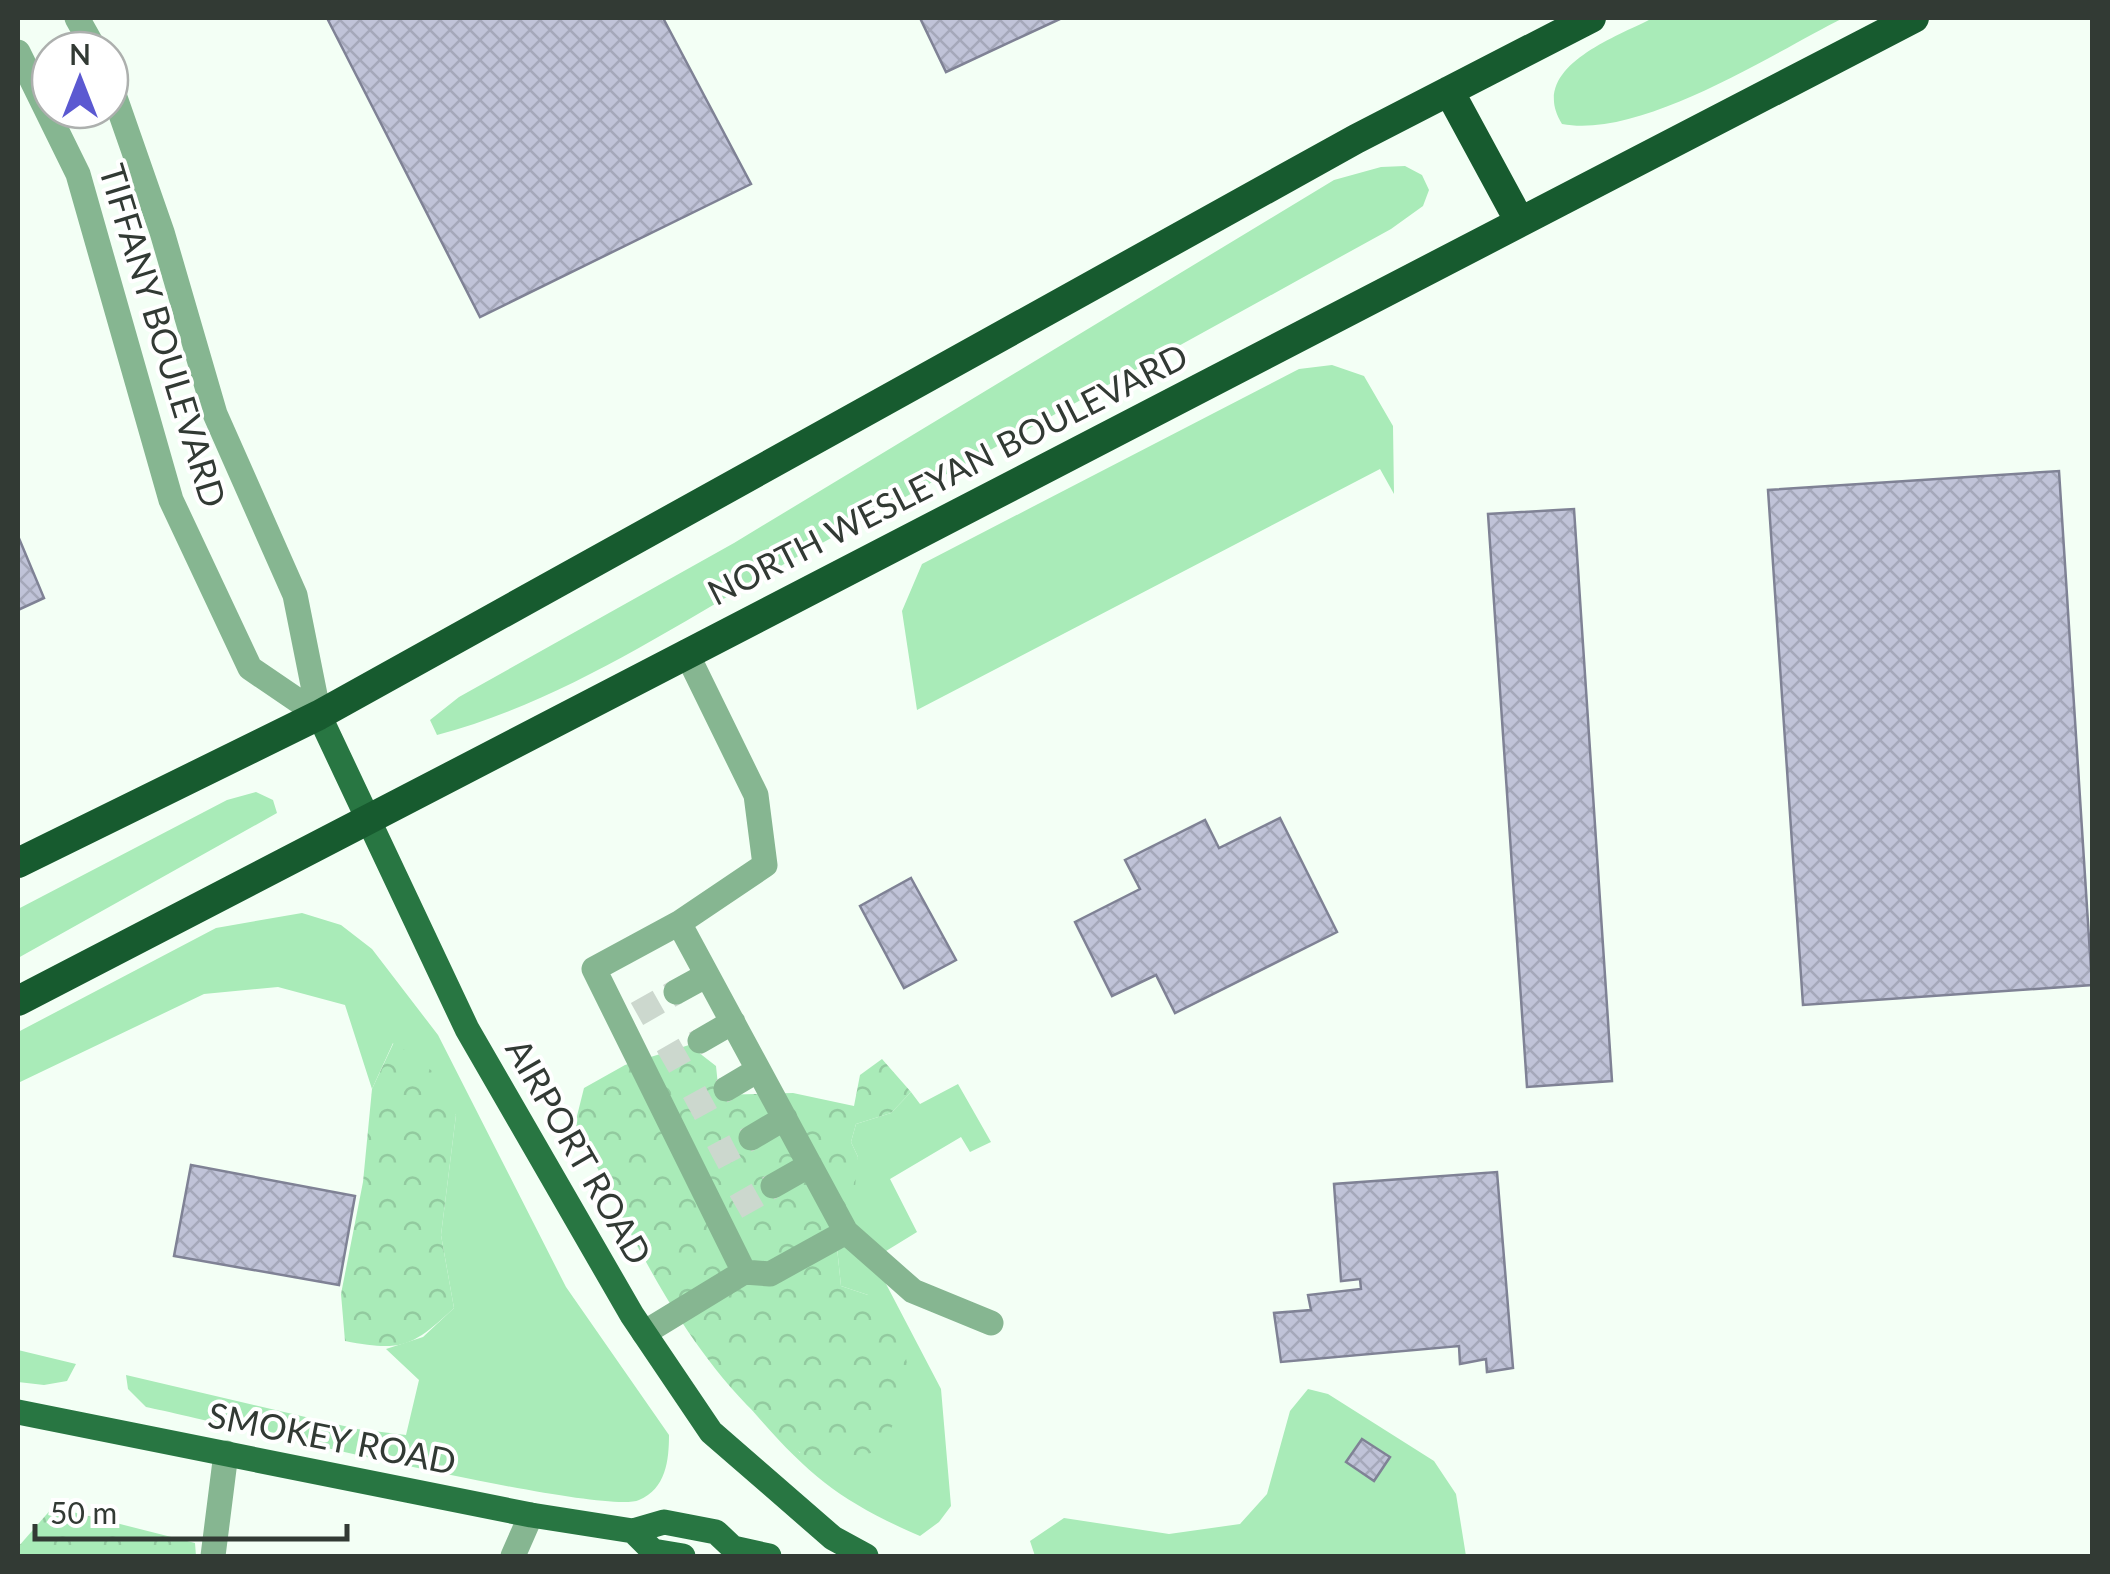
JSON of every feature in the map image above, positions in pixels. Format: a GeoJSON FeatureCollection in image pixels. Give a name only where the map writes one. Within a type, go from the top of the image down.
{"type":"FeatureCollection","features":[{"type":"Feature","properties":{"kind":"highway"},"geometry":{"type":"LineString","coordinates":[[18,863],[319,716],[1449,91],[1591,18]]}},
{"type":"Feature","properties":{"kind":"highway","name":"NORTH WESLEYAN BOULEVARD"},"geometry":{"type":"LineString","coordinates":[[18,1001],[1914,18]]}},
{"type":"Feature","properties":{"kind":"highway"},"geometry":{"type":"LineString","coordinates":[[1449,91],[1520,222]]}},
{"type":"Feature","properties":{"kind":"main road","name":"AIRPORT ROAD"},"geometry":{"type":"LineString","coordinates":[[319,716],[467,1029],[644,1333],[711,1432],[833,1538],[866,1556]]}},
{"type":"Feature","properties":{"kind":"main road","name":"SMOKEY ROAD"},"geometry":{"type":"LineString","coordinates":[[18,1412],[531,1515],[633,1531],[664,1522],[716,1532],[725,1552],[769,1556]]}},
{"type":"Feature","properties":{"kind":"main road","name":"SMOKEY ROAD"},"geometry":{"type":"LineString","coordinates":[[633,1531],[653,1551],[682,1556]]}},
{"type":"Feature","properties":{"kind":"street","name":"TIFFANY BOULEVARD"},"geometry":{"type":"LineString","coordinates":[[18,52],[78,174],[171,500],[250,668],[319,716]]}},
{"type":"Feature","properties":{"kind":"street","name":"TIFFANY BOULEVARD"},"geometry":{"type":"LineString","coordinates":[[126,130],[167,250],[214,414],[295,595],[319,716]]}},
{"type":"Feature","properties":{"kind":"street"},"geometry":{"type":"LineString","coordinates":[[686,652],[756,795],[764,865],[680,923],[594,969],[629,1018],[679,1114],[727,1212],[744,1272]]}},
{"type":"Feature","properties":{"kind":"street"},"geometry":{"type":"LineString","coordinates":[[680,923],[846,1232],[913,1291],[991,1323]]}},
{"type":"Feature","properties":{"kind":"street"},"geometry":{"type":"LineString","coordinates":[[676,992],[707,975]]}},
{"type":"Feature","properties":{"kind":"street"},"geometry":{"type":"LineString","coordinates":[[700,1041],[733,1022]]}},
{"type":"Feature","properties":{"kind":"street"},"geometry":{"type":"LineString","coordinates":[[726,1089],[758,1070]]}},
{"type":"Feature","properties":{"kind":"street"},"geometry":{"type":"LineString","coordinates":[[751,1138],[785,1118]]}},
{"type":"Feature","properties":{"kind":"street"},"geometry":{"type":"LineString","coordinates":[[773,1186],[810,1166]]}},
{"type":"Feature","properties":{"kind":"street"},"geometry":{"type":"LineString","coordinates":[[644,1333],[744,1272],[770,1274],[846,1232]]}},
{"type":"Feature","properties":{"kind":"street"},"geometry":{"type":"LineString","coordinates":[[214,1556],[226,1453]]}},
{"type":"Feature","properties":{"kind":"street"},"geometry":{"type":"LineString","coordinates":[[513,1556],[531,1515]]}},
{"type":"Feature","properties":{"kind":"green space"},"geometry":{"type":"Polygon","coordinates":[[[1653,18],[1843,18],[1667,107],[1594,125],[1562,124],[1554,104],[1556,87],[1565,71],[1598,46],[1653,18]]]}},
{"type":"Feature","properties":{"kind":"green space"},"geometry":{"type":"Polygon","coordinates":[[[1405,166],[1422,175],[1429,190],[1423,206],[1391,229],[621,658],[532,702],[437,735],[430,720],[459,697],[734,543],[1334,180],[1381,167],[1405,166]]]}},
{"type":"Feature","properties":{"kind":"green space"},"geometry":{"type":"Polygon","coordinates":[[[1332,365],[1364,376],[1393,426],[1394,494],[1380,469],[917,710],[902,611],[922,564],[1299,369],[1332,365]]]}},
{"type":"Feature","properties":{"kind":"green space"},"geometry":{"type":"Polygon","coordinates":[[[256,792],[273,800],[277,813],[18,958],[18,909],[227,800],[256,792]]]}},
{"type":"Feature","properties":{"kind":"green space"},"geometry":{"type":"Polygon","coordinates":[[[302,913],[341,925],[372,949],[438,1035],[566,1287],[669,1435],[664,1473],[648,1495],[639,1500],[610,1501],[484,1482],[146,1407],[128,1389],[126,1375],[357,1429],[406,1435],[419,1380],[386,1349],[423,1337],[454,1308],[441,1235],[456,1115],[393,1043],[372,1089],[345,1005],[278,987],[204,994],[18,1083],[18,1032],[216,928],[302,913]]]}},
{"type":"Feature","properties":{"kind":"green space"},"geometry":{"type":"Polygon","coordinates":[[[394,1042],[436,1074],[456,1115],[441,1235],[454,1308],[416,1338],[380,1346],[345,1341],[341,1294],[363,1182],[372,1089],[394,1042]]]}},
{"type":"Feature","properties":{"kind":"green space"},"geometry":{"type":"Polygon","coordinates":[[[689,1045],[716,1066],[719,1095],[793,1093],[854,1106],[860,1075],[882,1059],[911,1092],[891,1113],[856,1124],[851,1142],[858,1157],[855,1187],[835,1228],[841,1286],[868,1295],[900,1330],[911,1382],[882,1450],[840,1459],[809,1457],[788,1444],[738,1395],[709,1360],[659,1285],[575,1124],[584,1088],[625,1065],[689,1045]]]}},
{"type":"Feature","properties":{"kind":"green space"},"geometry":{"type":"Polygon","coordinates":[[[958,1084],[991,1142],[970,1152],[961,1137],[890,1179],[917,1232],[873,1259],[941,1389],[951,1506],[939,1522],[920,1536],[867,1511],[826,1484],[751,1409],[800,1453],[868,1295],[841,1286],[835,1228],[858,1157],[851,1142],[856,1124],[891,1113],[911,1092],[920,1104],[958,1084]]]}},
{"type":"Feature","properties":{"kind":"green space"},"geometry":{"type":"Polygon","coordinates":[[[18,1350],[76,1364],[67,1381],[44,1385],[18,1382],[18,1350]]]}},
{"type":"Feature","properties":{"kind":"green space"},"geometry":{"type":"Polygon","coordinates":[[[1308,1389],[1328,1394],[1434,1461],[1456,1494],[1466,1556],[1035,1556],[1030,1541],[1064,1518],[1169,1534],[1240,1524],[1267,1494],[1290,1411],[1308,1389]]]}},
{"type":"Feature","properties":{"kind":"green space"},"geometry":{"type":"Polygon","coordinates":[[[53,1507],[195,1543],[196,1556],[18,1556],[18,1547],[53,1507]]]}},
{"type":"Feature","properties":{"kind":"building"},"geometry":{"type":"Polygon","coordinates":[[[663,18],[751,184],[480,317],[328,20],[663,18]]]}},
{"type":"Feature","properties":{"kind":"building"},"geometry":{"type":"Polygon","coordinates":[[[920,18],[1062,18],[946,72],[920,18]]]}},
{"type":"Feature","properties":{"kind":"building"},"geometry":{"type":"Polygon","coordinates":[[[2059,471],[2092,985],[1803,1005],[1768,490],[2059,471]]]}},
{"type":"Feature","properties":{"kind":"building"},"geometry":{"type":"Polygon","coordinates":[[[1574,509],[1612,1081],[1527,1087],[1488,514],[1574,509]]]}},
{"type":"Feature","properties":{"kind":"building"},"geometry":{"type":"Polygon","coordinates":[[[18,536],[44,598],[18,610],[18,536]]]}},
{"type":"Feature","properties":{"kind":"building"},"geometry":{"type":"Polygon","coordinates":[[[1280,818],[1337,932],[1175,1013],[1156,975],[1112,996],[1075,922],[1140,889],[1125,860],[1205,820],[1219,848],[1280,818]]]}},
{"type":"Feature","properties":{"kind":"building"},"geometry":{"type":"Polygon","coordinates":[[[911,878],[956,960],[904,988],[860,906],[911,878]]]}},
{"type":"Feature","properties":{"kind":"building"},"geometry":{"type":"Polygon","coordinates":[[[191,1165],[355,1196],[339,1285],[174,1256],[191,1165]]]}},
{"type":"Feature","properties":{"kind":"building"},"geometry":{"type":"Polygon","coordinates":[[[1497,1172],[1513,1368],[1487,1372],[1486,1359],[1460,1364],[1459,1346],[1281,1362],[1274,1313],[1311,1310],[1308,1295],[1361,1289],[1360,1279],[1341,1281],[1334,1184],[1497,1172]]]}},
{"type":"Feature","properties":{"kind":"building"},"geometry":{"type":"Polygon","coordinates":[[[1362,1439],[1390,1457],[1374,1481],[1346,1462],[1362,1439]]]}},
{"type":"Feature","properties":{"kind":"tunnel"},"geometry":{"type":"LineString","coordinates":[[637,1014],[676,992]]}},
{"type":"Feature","properties":{"kind":"tunnel"},"geometry":{"type":"LineString","coordinates":[[663,1062],[700,1041]]}},
{"type":"Feature","properties":{"kind":"tunnel"},"geometry":{"type":"LineString","coordinates":[[689,1109],[726,1089]]}},
{"type":"Feature","properties":{"kind":"tunnel"},"geometry":{"type":"LineString","coordinates":[[713,1158],[751,1138]]}},
{"type":"Feature","properties":{"kind":"tunnel"},"geometry":{"type":"LineString","coordinates":[[736,1207],[773,1186]]}}]}
